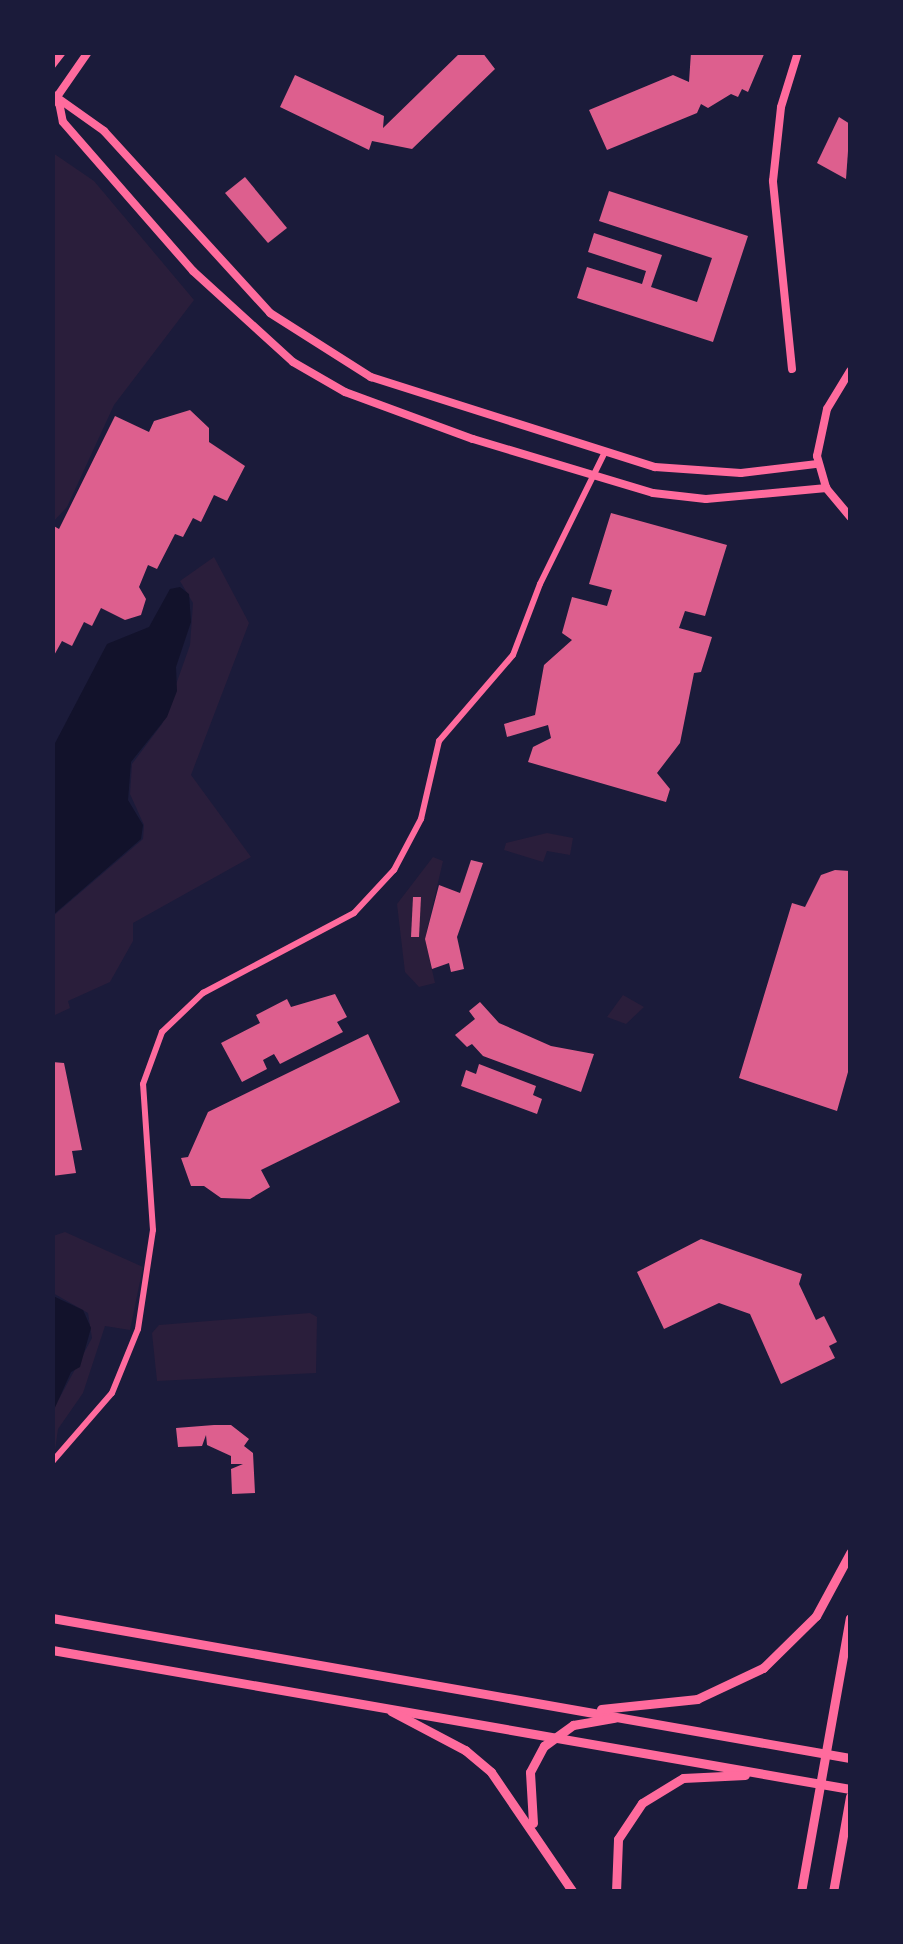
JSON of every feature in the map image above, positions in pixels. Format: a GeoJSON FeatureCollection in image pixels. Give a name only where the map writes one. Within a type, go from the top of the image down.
{"type":"FeatureCollection","features":[{"type":"Feature","properties":{"kind":"main road"},"geometry":{"type":"LineString","coordinates":[[584,1710],[696,1699],[746,1678],[806,1629],[850,1553]]}},
{"type":"Feature","properties":{"kind":"main road"},"geometry":{"type":"LineString","coordinates":[[52,1618],[850,1758]]}},
{"type":"Feature","properties":{"kind":"main road"},"geometry":{"type":"LineString","coordinates":[[798,1892],[850,1618]]}},
{"type":"Feature","properties":{"kind":"main road"},"geometry":{"type":"LineString","coordinates":[[52,1650],[850,1789]]}},
{"type":"Feature","properties":{"kind":"main road"},"geometry":{"type":"LineString","coordinates":[[379,1706],[464,1750],[510,1792],[573,1892]]}},
{"type":"Feature","properties":{"kind":"main road"},"geometry":{"type":"LineString","coordinates":[[534,1828],[530,1772],[552,1737],[573,1725],[622,1717]]}},
{"type":"Feature","properties":{"kind":"main road"},"geometry":{"type":"LineString","coordinates":[[616,1892],[618,1839],[654,1792],[683,1778],[762,1774]]}},
{"type":"Feature","properties":{"kind":"main road"},"geometry":{"type":"LineString","coordinates":[[833,1892],[850,1797]]}},
{"type":"Feature","properties":{"kind":"street"},"geometry":{"type":"LineString","coordinates":[[52,65],[62,52]]}},
{"type":"Feature","properties":{"kind":"street"},"geometry":{"type":"LineString","coordinates":[[54,98],[88,52]]}},
{"type":"Feature","properties":{"kind":"street"},"geometry":{"type":"LineString","coordinates":[[792,370],[774,181],[781,106],[798,52]]}},
{"type":"Feature","properties":{"kind":"street"},"geometry":{"type":"LineString","coordinates":[[54,98],[104,131],[238,281],[308,342],[399,388],[604,454],[698,473],[817,464]]}},
{"type":"Feature","properties":{"kind":"street"},"geometry":{"type":"LineString","coordinates":[[54,98],[63,122],[193,271],[293,362],[402,416],[596,478],[706,499],[826,488]]}},
{"type":"Feature","properties":{"kind":"street"},"geometry":{"type":"LineString","coordinates":[[850,372],[827,409],[817,464],[826,488],[850,517]]}},
{"type":"Feature","properties":{"kind":"street"},"geometry":{"type":"LineString","coordinates":[[52,1462],[106,1402],[138,1329],[153,1230],[142,1096],[162,1032],[203,993],[354,913],[394,870],[421,819],[439,741],[513,655],[547,569],[596,478],[604,454]]}},
{"type":"Feature","properties":{"kind":"shaded area"},"geometry":{"type":"Polygon","coordinates":[[[53,153],[94,181],[194,300],[114,405],[67,507],[53,522],[53,153]]]}},
{"type":"Feature","properties":{"kind":"shaded area"},"geometry":{"type":"Polygon","coordinates":[[[214,557],[249,623],[191,775],[251,857],[133,923],[133,941],[110,982],[68,1001],[70,1008],[53,1016],[53,916],[143,839],[144,825],[130,794],[132,764],[162,724],[190,645],[193,603],[180,581],[214,557]]]}},
{"type":"Feature","properties":{"kind":"shaded area"},"geometry":{"type":"Polygon","coordinates":[[[180,587],[189,594],[191,622],[176,667],[177,691],[167,717],[131,762],[128,800],[143,825],[141,839],[53,915],[53,747],[107,644],[149,627],[170,589],[180,587]]]}},
{"type":"Feature","properties":{"kind":"shaded area"},"geometry":{"type":"Polygon","coordinates":[[[547,833],[573,838],[570,855],[547,851],[543,862],[504,850],[506,843],[547,833]]]}},
{"type":"Feature","properties":{"kind":"shaded area"},"geometry":{"type":"Polygon","coordinates":[[[433,857],[443,861],[425,939],[435,983],[419,987],[405,972],[397,904],[433,857]]]}},
{"type":"Feature","properties":{"kind":"shaded area"},"geometry":{"type":"Polygon","coordinates":[[[623,995],[644,1007],[626,1024],[607,1017],[623,995]]]}},
{"type":"Feature","properties":{"kind":"shaded area"},"geometry":{"type":"Polygon","coordinates":[[[65,1232],[143,1267],[130,1330],[105,1326],[83,1393],[58,1429],[53,1465],[53,1410],[92,1338],[88,1313],[53,1293],[53,1236],[65,1232]]]}},
{"type":"Feature","properties":{"kind":"shaded area"},"geometry":{"type":"Polygon","coordinates":[[[53,1296],[83,1310],[91,1328],[80,1367],[71,1372],[53,1412],[53,1296]]]}},
{"type":"Feature","properties":{"kind":"shaded area"},"geometry":{"type":"Polygon","coordinates":[[[310,1313],[317,1317],[316,1373],[157,1381],[152,1333],[159,1325],[310,1313]]]}},
{"type":"Feature","properties":{"kind":"building"},"geometry":{"type":"Polygon","coordinates":[[[461,52],[482,52],[495,69],[412,149],[372,141],[369,150],[280,107],[295,75],[384,116],[383,128],[461,52]]]}},
{"type":"Feature","properties":{"kind":"building"},"geometry":{"type":"Polygon","coordinates":[[[691,52],[765,52],[748,92],[742,89],[738,97],[731,94],[708,108],[701,104],[697,113],[607,150],[589,110],[673,75],[689,82],[691,52]]]}},
{"type":"Feature","properties":{"kind":"building"},"geometry":{"type":"Polygon","coordinates":[[[839,117],[850,124],[846,179],[817,163],[839,117]]]}},
{"type":"Feature","properties":{"kind":"building"},"geometry":{"type":"Polygon","coordinates":[[[245,177],[287,228],[268,243],[225,193],[245,177]]]}},
{"type":"Feature","properties":{"kind":"building"},"geometry":{"type":"Polygon","coordinates":[[[609,191],[748,236],[713,342],[577,298],[587,267],[642,284],[646,271],[588,252],[594,233],[662,255],[651,287],[697,302],[712,258],[599,221],[609,191]]]}},
{"type":"Feature","properties":{"kind":"building"},"geometry":{"type":"Polygon","coordinates":[[[190,410],[209,428],[209,442],[245,466],[227,501],[214,495],[201,522],[193,518],[183,537],[175,534],[157,569],[148,565],[139,587],[146,599],[141,615],[125,620],[101,608],[92,626],[84,622],[72,646],[62,641],[52,659],[52,525],[59,529],[115,416],[149,432],[154,421],[190,410]]]}},
{"type":"Feature","properties":{"kind":"building"},"geometry":{"type":"Polygon","coordinates":[[[611,513],[727,545],[705,616],[685,611],[679,628],[712,637],[701,672],[694,673],[680,743],[657,773],[670,789],[666,802],[528,762],[533,747],[551,738],[548,725],[507,737],[504,724],[535,715],[544,665],[572,640],[562,633],[572,597],[607,606],[612,590],[589,584],[611,513]]]}},
{"type":"Feature","properties":{"kind":"building"},"geometry":{"type":"Polygon","coordinates":[[[471,860],[483,863],[457,937],[464,969],[451,972],[449,963],[432,969],[425,939],[439,885],[460,893],[471,860]]]}},
{"type":"Feature","properties":{"kind":"building"},"geometry":{"type":"Polygon","coordinates":[[[835,870],[850,871],[850,1065],[837,1111],[739,1078],[792,903],[805,907],[821,875],[835,870]]]}},
{"type":"Feature","properties":{"kind":"building"},"geometry":{"type":"Polygon","coordinates":[[[413,897],[421,897],[419,937],[411,937],[413,897]]]}},
{"type":"Feature","properties":{"kind":"building"},"geometry":{"type":"Polygon","coordinates":[[[335,994],[347,1017],[337,1022],[343,1032],[280,1064],[274,1054],[263,1060],[267,1069],[242,1082],[221,1043],[260,1023],[256,1015],[287,999],[291,1007],[335,994]]]}},
{"type":"Feature","properties":{"kind":"building"},"geometry":{"type":"Polygon","coordinates":[[[480,1002],[499,1023],[551,1046],[594,1054],[581,1092],[483,1056],[472,1044],[467,1047],[455,1035],[475,1019],[469,1011],[480,1002]]]}},
{"type":"Feature","properties":{"kind":"building"},"geometry":{"type":"Polygon","coordinates":[[[368,1034],[400,1102],[261,1170],[270,1187],[250,1199],[221,1198],[204,1186],[191,1186],[181,1158],[188,1157],[208,1112],[368,1034]]]}},
{"type":"Feature","properties":{"kind":"building"},"geometry":{"type":"Polygon","coordinates":[[[52,1062],[64,1063],[82,1150],[72,1151],[76,1173],[52,1176],[52,1062]]]}},
{"type":"Feature","properties":{"kind":"building"},"geometry":{"type":"Polygon","coordinates":[[[479,1064],[536,1086],[533,1095],[542,1099],[537,1114],[461,1086],[466,1070],[476,1074],[479,1064]]]}},
{"type":"Feature","properties":{"kind":"building"},"geometry":{"type":"Polygon","coordinates":[[[701,1239],[802,1274],[799,1284],[816,1320],[824,1316],[837,1342],[829,1346],[835,1358],[781,1384],[750,1314],[719,1303],[664,1329],[637,1272],[701,1239]]]}},
{"type":"Feature","properties":{"kind":"building"},"geometry":{"type":"Polygon","coordinates":[[[231,1425],[249,1439],[244,1446],[253,1453],[255,1493],[232,1494],[231,1469],[243,1464],[231,1464],[231,1456],[207,1445],[206,1435],[202,1446],[178,1447],[176,1428],[231,1425]]]}}]}
